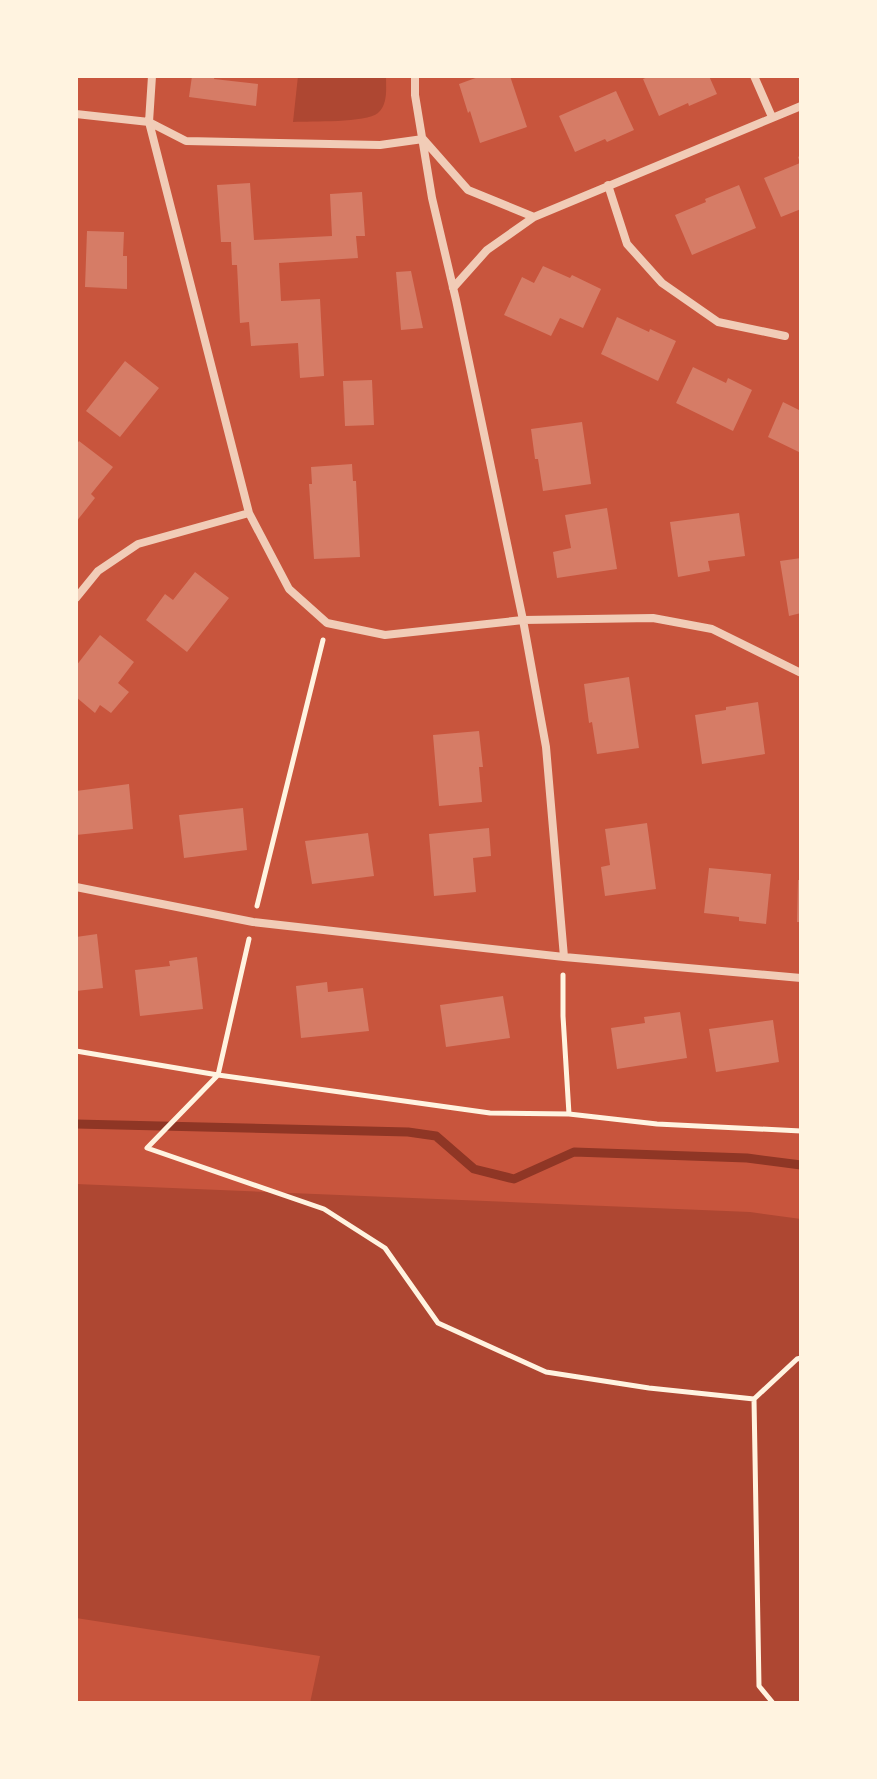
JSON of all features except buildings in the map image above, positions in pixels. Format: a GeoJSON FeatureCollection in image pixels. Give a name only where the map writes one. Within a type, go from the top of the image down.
{"type":"FeatureCollection","features":[{"type":"Feature","properties":{"kind":"street"},"geometry":{"type":"LineString","coordinates":[[152,76],[149,122],[249,513],[289,589],[327,623],[385,635],[523,620],[653,618],[712,629],[801,673]]}},
{"type":"Feature","properties":{"kind":"street"},"geometry":{"type":"LineString","coordinates":[[415,76],[415,95],[432,198],[523,620],[546,747],[564,957]]}},
{"type":"Feature","properties":{"kind":"street"},"geometry":{"type":"LineString","coordinates":[[754,76],[772,117]]}},
{"type":"Feature","properties":{"kind":"street"},"geometry":{"type":"LineString","coordinates":[[453,288],[487,250],[534,217],[801,106]]}},
{"type":"Feature","properties":{"kind":"street"},"geometry":{"type":"LineString","coordinates":[[76,114],[149,122],[186,141],[380,145],[423,139]]}},
{"type":"Feature","properties":{"kind":"street"},"geometry":{"type":"LineString","coordinates":[[423,139],[468,190],[534,217]]}},
{"type":"Feature","properties":{"kind":"street"},"geometry":{"type":"LineString","coordinates":[[608,185],[627,244],[662,283],[718,322],[785,336]]}},
{"type":"Feature","properties":{"kind":"street"},"geometry":{"type":"LineString","coordinates":[[76,598],[98,571],[138,544],[249,513]]}},
{"type":"Feature","properties":{"kind":"street"},"geometry":{"type":"LineString","coordinates":[[76,887],[253,922],[564,957],[801,978]]}},
{"type":"Feature","properties":{"kind":"path"},"geometry":{"type":"LineString","coordinates":[[327,623],[218,1075],[147,1148],[324,1209],[385,1248],[438,1323],[546,1372],[649,1388],[754,1399]]}},
{"type":"Feature","properties":{"kind":"path"},"geometry":{"type":"LineString","coordinates":[[564,957],[563,1016],[569,1114]]}},
{"type":"Feature","properties":{"kind":"path"},"geometry":{"type":"LineString","coordinates":[[76,1051],[218,1075],[490,1113],[569,1114],[657,1124],[801,1131]]}},
{"type":"Feature","properties":{"kind":"path"},"geometry":{"type":"LineString","coordinates":[[773,1703],[759,1686],[754,1399],[801,1358]]}},
{"type":"Feature","properties":{"kind":"shaded area"},"geometry":{"type":"Polygon","coordinates":[[[298,76],[386,76],[385,101],[378,113],[372,116],[338,121],[293,122],[298,76]]]}},
{"type":"Feature","properties":{"kind":"shaded area"},"geometry":{"type":"Polygon","coordinates":[[[76,1184],[750,1212],[801,1219],[801,1703],[310,1703],[320,1656],[76,1618],[76,1184]]]}},
{"type":"Feature","properties":{"kind":"waterway"},"geometry":{"type":"LineString","coordinates":[[76,1124],[408,1132],[436,1136],[474,1169],[514,1179],[574,1152],[747,1158],[801,1165]]}}]}
